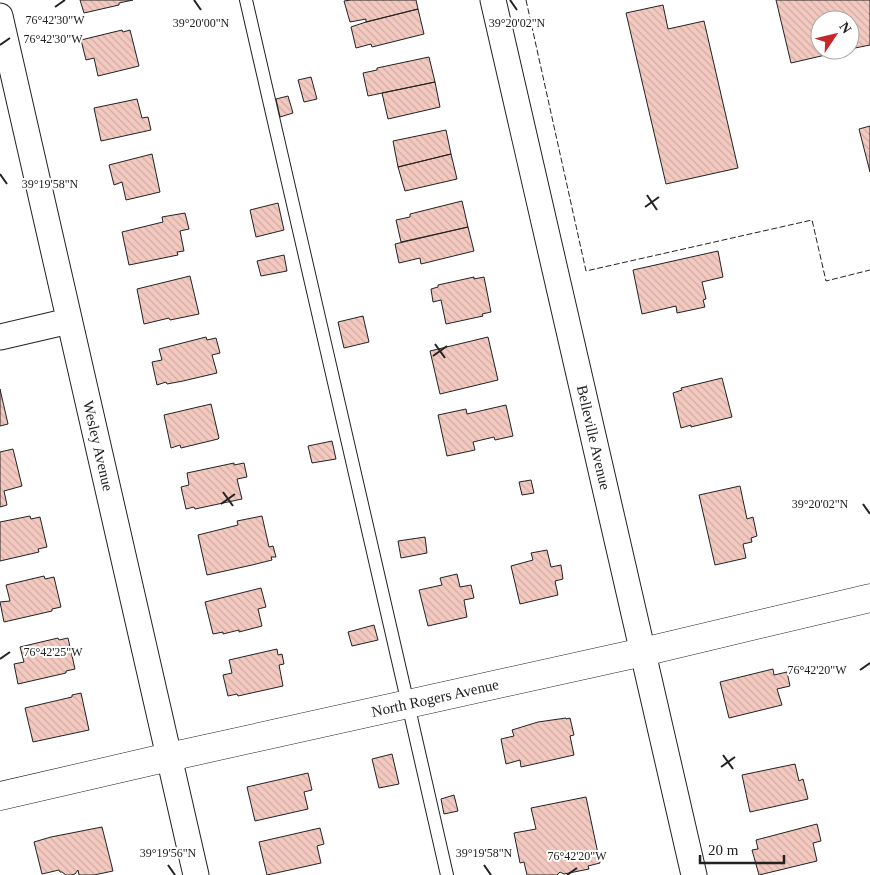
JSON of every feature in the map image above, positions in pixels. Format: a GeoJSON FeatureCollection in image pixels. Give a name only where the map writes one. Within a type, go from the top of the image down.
{"type":"FeatureCollection","features":[{"type":"Feature","properties":{"kind":"street","name":"Belleville Avenue"},"geometry":{"type":"LineString","coordinates":[[493,0],[694,875]]}},
{"type":"Feature","properties":{"kind":"street","name":"Wesley Avenue"},"geometry":{"type":"LineString","coordinates":[[0,16],[196,875]]}},
{"type":"Feature","properties":{"kind":"street"},"geometry":{"type":"LineString","coordinates":[[0,337],[70,321]]}},
{"type":"Feature","properties":{"kind":"street","name":"North Rogers Avenue"},"geometry":{"type":"LineString","coordinates":[[0,796],[643,652],[870,598]]}},
{"type":"Feature","properties":{"kind":"lane"},"geometry":{"type":"LineString","coordinates":[[246,0],[447,875]]}},
{"type":"Feature","properties":{"kind":"building"},"geometry":{"type":"Polygon","coordinates":[[[80,0],[133,0],[84,13],[80,0]]]}},
{"type":"Feature","properties":{"kind":"building"},"geometry":{"type":"Polygon","coordinates":[[[416,0],[418,9],[366,22],[366,19],[350,22],[344,1],[416,0]]]}},
{"type":"Feature","properties":{"kind":"building"},"geometry":{"type":"Polygon","coordinates":[[[776,0],[870,0],[870,45],[860,47],[860,10],[810,10],[810,59],[791,63],[776,0]]]}},
{"type":"Feature","properties":{"kind":"building"},"geometry":{"type":"Polygon","coordinates":[[[663,5],[668,29],[704,21],[738,168],[666,184],[626,13],[663,5]]]}},
{"type":"Feature","properties":{"kind":"building"},"geometry":{"type":"Polygon","coordinates":[[[418,9],[424,34],[372,47],[371,44],[356,48],[351,27],[418,9]]]}},
{"type":"Feature","properties":{"kind":"building"},"geometry":{"type":"Polygon","coordinates":[[[122,30],[123,32],[130,30],[139,66],[98,76],[94,58],[86,60],[81,40],[122,30]]]}},
{"type":"Feature","properties":{"kind":"building"},"geometry":{"type":"Polygon","coordinates":[[[429,57],[435,82],[368,96],[363,73],[377,70],[377,68],[429,57]]]}},
{"type":"Feature","properties":{"kind":"building"},"geometry":{"type":"Polygon","coordinates":[[[311,77],[317,99],[304,102],[298,80],[311,77]]]}},
{"type":"Feature","properties":{"kind":"building"},"geometry":{"type":"Polygon","coordinates":[[[435,82],[440,107],[388,119],[382,93],[435,82]]]}},
{"type":"Feature","properties":{"kind":"building"},"geometry":{"type":"Polygon","coordinates":[[[288,96],[293,113],[280,117],[276,99],[288,96]]]}},
{"type":"Feature","properties":{"kind":"building"},"geometry":{"type":"Polygon","coordinates":[[[137,99],[142,118],[148,117],[151,130],[101,141],[94,108],[137,99]]]}},
{"type":"Feature","properties":{"kind":"building"},"geometry":{"type":"Polygon","coordinates":[[[870,126],[870,172],[859,129],[870,126]]]}},
{"type":"Feature","properties":{"kind":"building"},"geometry":{"type":"Polygon","coordinates":[[[446,130],[451,154],[398,167],[393,141],[446,130]]]}},
{"type":"Feature","properties":{"kind":"building"},"geometry":{"type":"Polygon","coordinates":[[[152,154],[160,192],[126,200],[122,182],[114,185],[109,165],[152,154]]]}},
{"type":"Feature","properties":{"kind":"building"},"geometry":{"type":"Polygon","coordinates":[[[451,154],[457,179],[405,191],[398,167],[451,154]]]}},
{"type":"Feature","properties":{"kind":"building"},"geometry":{"type":"Polygon","coordinates":[[[462,201],[468,227],[401,242],[396,220],[410,217],[410,214],[462,201]]]}},
{"type":"Feature","properties":{"kind":"building"},"geometry":{"type":"Polygon","coordinates":[[[278,203],[284,230],[256,237],[250,210],[278,203]]]}},
{"type":"Feature","properties":{"kind":"building"},"geometry":{"type":"Polygon","coordinates":[[[185,213],[189,229],[180,231],[184,251],[177,252],[178,255],[129,265],[122,232],[163,222],[162,217],[185,213]]]}},
{"type":"Feature","properties":{"kind":"building"},"geometry":{"type":"Polygon","coordinates":[[[468,227],[474,251],[421,264],[420,258],[399,263],[395,244],[468,227]]]}},
{"type":"Feature","properties":{"kind":"building"},"geometry":{"type":"Polygon","coordinates":[[[718,251],[723,277],[702,282],[706,299],[703,300],[705,307],[677,313],[676,306],[642,314],[633,270],[718,251]]]}},
{"type":"Feature","properties":{"kind":"building"},"geometry":{"type":"Polygon","coordinates":[[[284,255],[287,271],[261,276],[257,261],[284,255]]]}},
{"type":"Feature","properties":{"kind":"building"},"geometry":{"type":"Polygon","coordinates":[[[190,276],[199,314],[144,324],[137,289],[190,276]]]}},
{"type":"Feature","properties":{"kind":"building"},"geometry":{"type":"Polygon","coordinates":[[[474,277],[474,279],[484,277],[491,312],[482,314],[483,316],[446,324],[441,300],[433,302],[431,289],[438,287],[438,285],[474,277]]]}},
{"type":"Feature","properties":{"kind":"building"},"geometry":{"type":"Polygon","coordinates":[[[363,316],[369,342],[344,348],[338,322],[363,316]]]}},
{"type":"Feature","properties":{"kind":"building"},"geometry":{"type":"Polygon","coordinates":[[[206,337],[207,340],[216,338],[220,353],[212,355],[217,373],[157,385],[152,362],[162,360],[159,349],[206,337]]]}},
{"type":"Feature","properties":{"kind":"building"},"geometry":{"type":"Polygon","coordinates":[[[488,337],[498,380],[440,394],[430,351],[488,337]]]}},
{"type":"Feature","properties":{"kind":"building"},"geometry":{"type":"Polygon","coordinates":[[[722,378],[732,417],[681,428],[673,393],[682,390],[681,388],[722,378]]]}},
{"type":"Feature","properties":{"kind":"building"},"geometry":{"type":"Polygon","coordinates":[[[0,389],[8,424],[0,426],[0,389]]]}},
{"type":"Feature","properties":{"kind":"building"},"geometry":{"type":"Polygon","coordinates":[[[211,404],[219,438],[181,448],[180,445],[171,448],[164,415],[211,404]]]}},
{"type":"Feature","properties":{"kind":"building"},"geometry":{"type":"Polygon","coordinates":[[[506,405],[513,436],[495,440],[494,437],[473,442],[475,450],[447,456],[438,415],[466,409],[467,414],[506,405]]]}},
{"type":"Feature","properties":{"kind":"building"},"geometry":{"type":"Polygon","coordinates":[[[332,441],[336,459],[312,463],[308,446],[332,441]]]}},
{"type":"Feature","properties":{"kind":"building"},"geometry":{"type":"Polygon","coordinates":[[[13,449],[22,486],[4,491],[7,505],[0,507],[0,452],[13,449]]]}},
{"type":"Feature","properties":{"kind":"building"},"geometry":{"type":"Polygon","coordinates":[[[234,463],[234,465],[244,463],[247,477],[237,479],[242,499],[195,509],[194,507],[186,509],[181,487],[189,485],[187,473],[234,463]]]}},
{"type":"Feature","properties":{"kind":"building"},"geometry":{"type":"Polygon","coordinates":[[[531,480],[534,493],[522,495],[519,482],[531,480]]]}},
{"type":"Feature","properties":{"kind":"building"},"geometry":{"type":"Polygon","coordinates":[[[740,486],[747,519],[753,517],[757,536],[751,538],[752,542],[743,544],[746,558],[715,565],[699,495],[740,486]]]}},
{"type":"Feature","properties":{"kind":"building"},"geometry":{"type":"Polygon","coordinates":[[[30,516],[31,519],[40,517],[47,547],[38,549],[39,552],[0,561],[0,522],[30,516]]]}},
{"type":"Feature","properties":{"kind":"building"},"geometry":{"type":"Polygon","coordinates":[[[262,516],[269,547],[273,546],[276,557],[271,557],[272,560],[207,575],[198,535],[238,525],[237,521],[262,516]]]}},
{"type":"Feature","properties":{"kind":"building"},"geometry":{"type":"Polygon","coordinates":[[[425,537],[427,553],[401,558],[398,541],[425,537]]]}},
{"type":"Feature","properties":{"kind":"building"},"geometry":{"type":"Polygon","coordinates":[[[547,550],[551,567],[561,565],[563,579],[555,581],[558,595],[520,604],[511,566],[533,560],[531,553],[547,550]]]}},
{"type":"Feature","properties":{"kind":"building"},"geometry":{"type":"Polygon","coordinates":[[[457,574],[460,587],[471,585],[474,598],[464,600],[467,617],[428,626],[419,590],[442,585],[440,578],[457,574]]]}},
{"type":"Feature","properties":{"kind":"building"},"geometry":{"type":"Polygon","coordinates":[[[44,576],[45,579],[54,577],[61,607],[52,609],[52,611],[4,622],[0,602],[10,601],[6,585],[44,576]]]}},
{"type":"Feature","properties":{"kind":"building"},"geometry":{"type":"Polygon","coordinates":[[[261,588],[266,607],[258,609],[262,626],[239,632],[239,630],[223,634],[223,632],[213,634],[205,602],[261,588]]]}},
{"type":"Feature","properties":{"kind":"building"},"geometry":{"type":"Polygon","coordinates":[[[374,625],[378,640],[352,646],[348,632],[374,625]]]}},
{"type":"Feature","properties":{"kind":"building"},"geometry":{"type":"Polygon","coordinates":[[[58,638],[59,640],[68,638],[75,669],[66,671],[66,673],[18,684],[14,664],[24,662],[20,647],[58,638]]]}},
{"type":"Feature","properties":{"kind":"building"},"geometry":{"type":"Polygon","coordinates":[[[277,649],[278,655],[282,654],[284,664],[279,665],[283,686],[238,696],[237,694],[228,696],[223,675],[232,673],[229,660],[277,649]]]}},
{"type":"Feature","properties":{"kind":"building"},"geometry":{"type":"Polygon","coordinates":[[[773,669],[774,675],[787,672],[790,686],[777,689],[782,705],[729,718],[720,682],[773,669]]]}},
{"type":"Feature","properties":{"kind":"building"},"geometry":{"type":"Polygon","coordinates":[[[81,693],[89,730],[33,742],[25,708],[72,697],[72,695],[81,693]]]}},
{"type":"Feature","properties":{"kind":"building"},"geometry":{"type":"Polygon","coordinates":[[[570,718],[574,735],[570,736],[574,755],[521,767],[520,760],[506,764],[501,739],[514,736],[512,730],[538,722],[570,718]]]}},
{"type":"Feature","properties":{"kind":"building"},"geometry":{"type":"Polygon","coordinates":[[[392,754],[399,784],[379,788],[372,759],[392,754]]]}},
{"type":"Feature","properties":{"kind":"building"},"geometry":{"type":"Polygon","coordinates":[[[795,764],[799,781],[803,779],[808,799],[750,812],[742,775],[795,764]]]}},
{"type":"Feature","properties":{"kind":"building"},"geometry":{"type":"Polygon","coordinates":[[[308,773],[312,790],[304,792],[308,809],[255,821],[247,787],[308,773]]]}},
{"type":"Feature","properties":{"kind":"building"},"geometry":{"type":"Polygon","coordinates":[[[454,795],[458,811],[444,814],[441,799],[454,795]]]}},
{"type":"Feature","properties":{"kind":"building"},"geometry":{"type":"Polygon","coordinates":[[[586,797],[600,863],[588,866],[589,869],[564,874],[560,872],[557,875],[527,875],[524,862],[520,863],[514,833],[536,829],[531,808],[586,797]]]}},
{"type":"Feature","properties":{"kind":"building"},"geometry":{"type":"Polygon","coordinates":[[[817,824],[821,841],[813,843],[817,861],[759,875],[752,850],[758,849],[756,840],[817,824]]]}},
{"type":"Feature","properties":{"kind":"building"},"geometry":{"type":"Polygon","coordinates":[[[102,827],[113,871],[94,875],[79,875],[78,870],[75,874],[66,875],[59,870],[42,874],[34,842],[102,827]]]}},
{"type":"Feature","properties":{"kind":"building"},"geometry":{"type":"Polygon","coordinates":[[[320,828],[324,844],[317,846],[321,863],[267,875],[259,842],[320,828]]]}},
{"type":"Feature","properties":{"kind":"fence"},"geometry":{"type":"LineString","coordinates":[[526,0],[586,271],[812,220],[826,281],[870,270]]}}]}
